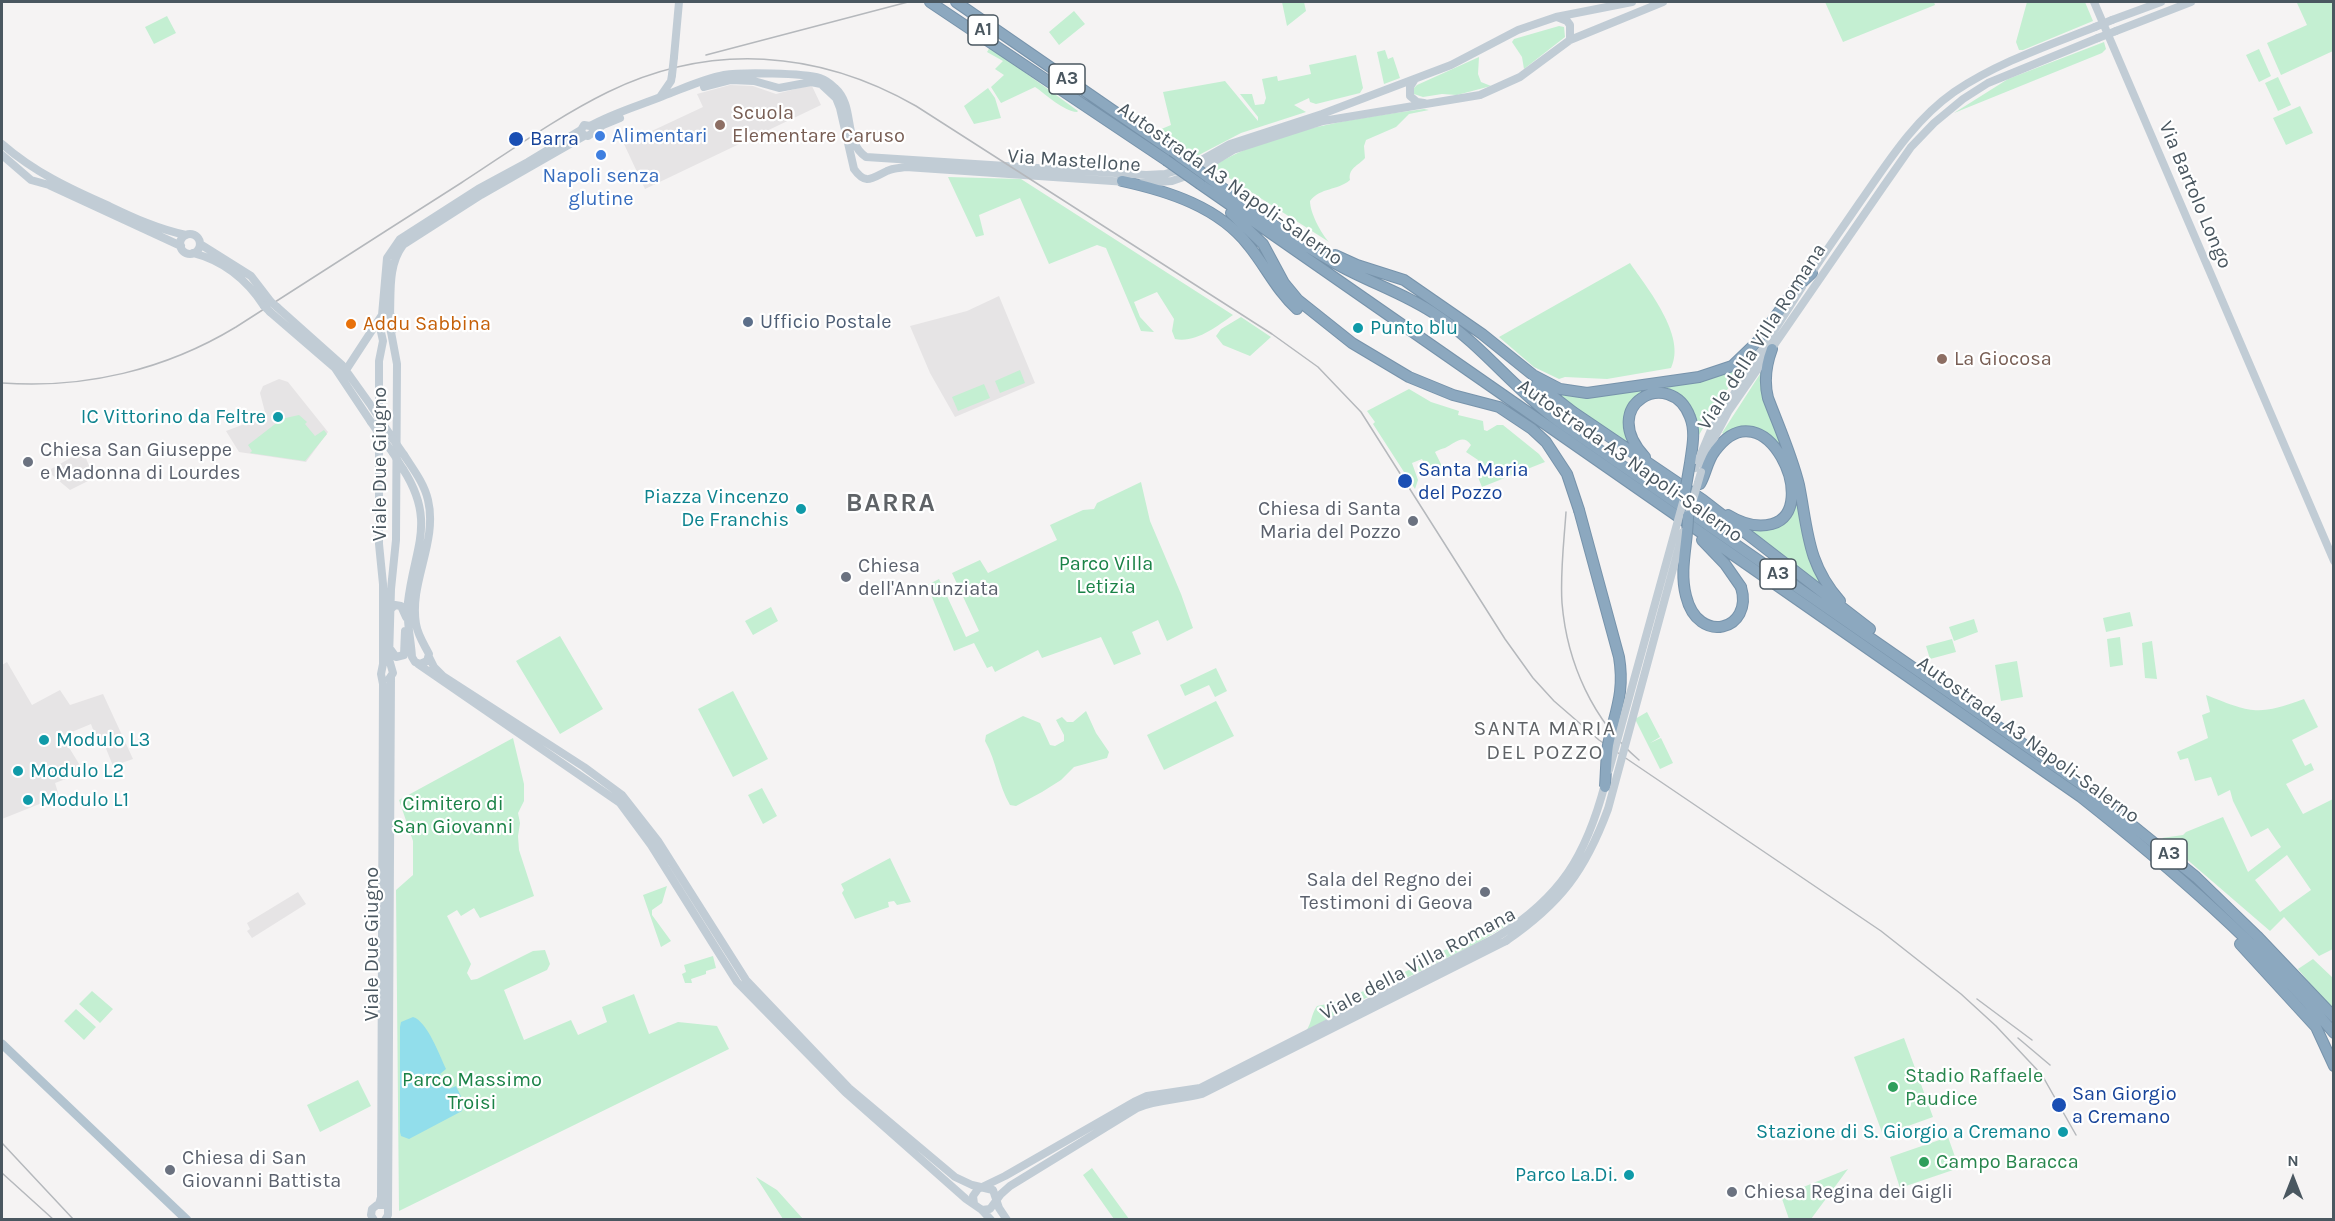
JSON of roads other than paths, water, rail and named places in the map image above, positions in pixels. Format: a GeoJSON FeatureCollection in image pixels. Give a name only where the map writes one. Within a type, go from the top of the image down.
{"type":"FeatureCollection","features":[{"type":"Feature","properties":{"kind":"highway","name":"Autostrada A3 Napoli-Salerno"},"geometry":{"type":"LineString","coordinates":[[930,2],[1166,160],[1258,212],[1334,263],[1438,315],[1476,346],[1541,408],[1916,669],[1972,715],[2081,797],[2170,869],[2273,967],[2334,1033]]}},
{"type":"Feature","properties":{"kind":"highway","name":"A1"},"geometry":{"type":"LineString","coordinates":[[942,2],[1024,58],[1061,89]]}},
{"type":"Feature","properties":{"kind":"highway","name":"Autostrada A3 Napoli-Salerno"},"geometry":{"type":"LineString","coordinates":[[956,2],[1179,156],[1204,180],[1616,473],[1972,715],[2085,787],[2160,846],[2250,929],[2334,1017]]}},
{"type":"Feature","properties":{"kind":"highway","name":"A3"},"geometry":{"type":"LineString","coordinates":[[1204,180],[1263,244],[1283,289],[1352,343],[1425,385],[1505,410],[1616,473]]}},
{"type":"Feature","properties":{"kind":"highway"},"geometry":{"type":"LineString","coordinates":[[1122,182],[1171,194],[1216,217],[1242,238],[1283,289]]}},
{"type":"Feature","properties":{"kind":"highway"},"geometry":{"type":"LineString","coordinates":[[1258,212],[1348,262],[1394,275],[1413,284],[1533,375],[1560,389],[1587,393],[1716,373],[1732,366],[1746,355],[1795,289],[1812,273]]}},
{"type":"Feature","properties":{"kind":"highway"},"geometry":{"type":"LineString","coordinates":[[1772,349],[1768,360],[1766,388],[1795,471],[1810,549],[1835,596],[1858,621]]}},
{"type":"Feature","properties":{"kind":"highway"},"geometry":{"type":"LineString","coordinates":[[1504,352],[1538,384],[1573,412],[1658,470],[1699,496],[1743,522],[1764,526],[1776,523],[1789,511],[1792,501],[1789,477],[1781,457],[1773,445],[1756,432],[1747,431],[1732,436],[1715,450],[1698,469],[1684,498]]}},
{"type":"Feature","properties":{"kind":"highway"},"geometry":{"type":"LineString","coordinates":[[1658,470],[1632,440],[1628,419],[1631,409],[1638,401],[1658,393],[1671,394],[1679,400],[1691,418],[1699,496],[1916,669]]}},
{"type":"Feature","properties":{"kind":"highway","name":"A3"},"geometry":{"type":"LineString","coordinates":[[1505,410],[1546,442],[1571,485],[1619,657],[1622,690],[1608,746],[1605,787]]}},
{"type":"Feature","properties":{"kind":"highway"},"geometry":{"type":"LineString","coordinates":[[1685,518],[1719,556],[1741,587],[1743,601],[1738,616],[1733,622],[1724,626],[1710,627],[1694,617],[1686,596],[1683,575],[1685,518]]}},
{"type":"Feature","properties":{"kind":"highway"},"geometry":{"type":"LineString","coordinates":[[2170,869],[2185,888],[2254,958],[2316,1027],[2334,1066]]}},
{"type":"Feature","properties":{"kind":"main road"},"geometry":{"type":"LineString","coordinates":[[592,128],[660,98],[674,82],[679,2]]}},
{"type":"Feature","properties":{"kind":"main road","name":"Via Mastellone"},"geometry":{"type":"LineString","coordinates":[[887,171],[906,167],[1122,182],[1172,181],[1195,173],[1233,150],[1323,118],[1451,65],[1518,30],[1556,17],[1632,2]]}},
{"type":"Feature","properties":{"kind":"main road","name":"Via Mastellone"},"geometry":{"type":"LineString","coordinates":[[879,159],[1146,175],[1165,174],[1189,167],[1239,140],[1323,118],[1465,99],[1502,87],[1542,63],[1570,40],[1663,2]]}},
{"type":"Feature","properties":{"kind":"main road","name":"Via Bartolo Longo"},"geometry":{"type":"LineString","coordinates":[[2094,2],[2334,561]]}},
{"type":"Feature","properties":{"kind":"main road","name":"Viale della Villa Romana"},"geometry":{"type":"LineString","coordinates":[[1698,469],[1711,430],[1812,273],[1903,141],[1924,117],[1954,92],[2023,55],[2161,2]]}},
{"type":"Feature","properties":{"kind":"main road","name":"Viale della Villa Romana"},"geometry":{"type":"LineString","coordinates":[[1698,469],[1728,412],[1911,147],[1934,123],[1963,99],[1988,83],[2191,2]]}},
{"type":"Feature","properties":{"kind":"main road"},"geometry":{"type":"LineString","coordinates":[[1556,17],[1567,21],[1570,25],[1570,40]]}},
{"type":"Feature","properties":{"kind":"main road"},"geometry":{"type":"LineString","coordinates":[[674,82],[686,88],[722,76],[776,75],[820,78],[837,90],[845,103],[854,144],[866,157]]}},
{"type":"Feature","properties":{"kind":"main road"},"geometry":{"type":"LineString","coordinates":[[773,88],[772,76],[776,75]]}},
{"type":"Feature","properties":{"kind":"main road"},"geometry":{"type":"LineString","coordinates":[[1415,79],[1410,87],[1410,96],[1417,102],[1425,103]]}},
{"type":"Feature","properties":{"kind":"main road"},"geometry":{"type":"LineString","coordinates":[[592,128],[614,120],[674,82],[754,81],[773,88],[811,82],[821,84],[829,90],[840,108],[854,166],[860,176],[865,179],[877,177],[887,171],[879,159],[866,157],[860,158],[854,166]]}},
{"type":"Feature","properties":{"kind":"main road"},"geometry":{"type":"LineString","coordinates":[[346,369],[386,315],[393,265],[403,244],[582,133],[590,136],[592,128]]}},
{"type":"Feature","properties":{"kind":"main road"},"geometry":{"type":"LineString","coordinates":[[2,144],[27,165],[51,179],[140,221],[195,236],[200,244],[251,276],[270,307]]}},
{"type":"Feature","properties":{"kind":"main road"},"geometry":{"type":"LineString","coordinates":[[2,155],[31,180],[49,185],[181,246],[185,252],[207,257],[234,272],[316,347],[346,369],[424,488],[430,510],[431,527],[415,608],[417,632],[434,667],[443,676],[584,767],[622,795],[658,841],[742,981]]}},
{"type":"Feature","properties":{"kind":"main road"},"geometry":{"type":"LineString","coordinates":[[181,246],[186,235]]}},
{"type":"Feature","properties":{"kind":"main road"},"geometry":{"type":"LineString","coordinates":[[193,253],[200,244]]}},
{"type":"Feature","properties":{"kind":"main road","name":"Viale Due Giugno"},"geometry":{"type":"LineString","coordinates":[[373,1219],[372,1209],[379,1204],[381,1197],[387,673],[396,540],[397,376],[391,332],[396,324],[395,318],[386,315]]}},
{"type":"Feature","properties":{"kind":"main road"},"geometry":{"type":"LineString","coordinates":[[377,329],[391,332]]}},
{"type":"Feature","properties":{"kind":"main road","name":"Viale Due Giugno"},"geometry":{"type":"LineString","coordinates":[[377,329],[383,341],[379,361],[378,544],[383,576],[387,673],[386,1215]]}},
{"type":"Feature","properties":{"kind":"main road"},"geometry":{"type":"LineString","coordinates":[[323,353],[393,453],[417,492],[422,516],[421,534],[408,601],[413,661],[620,803],[651,845],[742,981],[842,1085],[991,1220]]}},
{"type":"Feature","properties":{"kind":"main road","name":"Viale della Villa Romana"},"geometry":{"type":"LineString","coordinates":[[981,1187],[1122,1113],[1149,1102],[1185,1099],[1202,1094],[1506,941],[1553,904],[1573,882],[1596,841],[1608,809],[1685,518],[1699,496]]}},
{"type":"Feature","properties":{"kind":"main road","name":"Viale della Villa Romana"},"geometry":{"type":"LineString","coordinates":[[996,1200],[1010,1186],[1066,1153],[1147,1096],[1200,1088],[1497,937],[1519,923],[1551,895],[1574,865],[1589,835],[1605,787],[1684,498]]}},
{"type":"Feature","properties":{"kind":"main road"},"geometry":{"type":"LineString","coordinates":[[390,610],[395,605],[401,606],[408,621],[404,655],[400,658],[394,657],[390,646]]}},
{"type":"Feature","properties":{"kind":"main road"},"geometry":{"type":"LineString","coordinates":[[411,653],[417,646],[425,647]]}},
{"type":"Feature","properties":{"kind":"main road"},"geometry":{"type":"LineString","coordinates":[[418,664],[424,663],[429,657]]}},
{"type":"Feature","properties":{"kind":"main road"},"geometry":{"type":"LineString","coordinates":[[2,1044],[187,1220]]}},
{"type":"Feature","properties":{"kind":"main road"},"geometry":{"type":"LineString","coordinates":[[842,1085],[955,1177],[993,1190],[1007,1220]]}},
{"type":"Feature","properties":{"kind":"main road"},"geometry":{"type":"LineString","coordinates":[[1061,1144],[1066,1153]]}},
{"type":"Feature","properties":{"kind":"main road"},"geometry":{"type":"LineString","coordinates":[[974,1204],[975,1192],[981,1187]]}},
{"type":"Feature","properties":{"kind":"main road"},"geometry":{"type":"LineString","coordinates":[[982,1210],[990,1209],[996,1200]]}},
{"type":"Feature","properties":{"kind":"main road"},"geometry":{"type":"LineString","coordinates":[[379,1204],[384,1206],[386,1215]]}},
{"type":"Feature","properties":{"kind":"water"},"geometry":{"type":"Polygon","coordinates":[[[413,1017],[428,1032],[446,1069],[440,1074],[449,1089],[456,1086],[463,1104],[462,1111],[409,1139],[401,1136],[400,1132],[400,1027],[401,1022],[413,1017]]]}},
{"type":"Feature","properties":{"kind":"railway"},"geometry":{"type":"LineString","coordinates":[[706,55],[908,2]]}},
{"type":"Feature","properties":{"kind":"railway"},"geometry":{"type":"LineString","coordinates":[[2,383],[63,383],[93,379],[152,365],[209,342],[236,327],[552,124],[608,92],[647,76],[686,65],[725,60],[764,59],[803,64],[841,73],[879,87],[916,106],[1272,334],[1318,367],[1361,412],[1505,639],[1533,678],[1554,701],[1599,740],[1881,931],[1961,994],[1996,1026],[2042,1075],[2076,1135]]}},
{"type":"Feature","properties":{"kind":"railway"},"geometry":{"type":"LineString","coordinates":[[1566,512],[1562,558],[1562,603],[1576,669],[1596,709],[1608,727],[1639,760]]}},
{"type":"Feature","properties":{"kind":"railway"},"geometry":{"type":"LineString","coordinates":[[1977,999],[2032,1040]]}},
{"type":"Feature","properties":{"kind":"railway"},"geometry":{"type":"LineString","coordinates":[[2018,1038],[2050,1065]]}},
{"type":"Feature","properties":{"kind":"railway"},"geometry":{"type":"LineString","coordinates":[[2,1143],[74,1220]]}},
{"type":"Feature","properties":{"kind":"railway"},"geometry":{"type":"LineString","coordinates":[[2,1173],[54,1220]]}},
{"type":"Feature","properties":{"kind":"place","name":"Scuola Elementare Caruso"},"geometry":{"type":"Point","coordinates":[720,125]}},
{"type":"Feature","properties":{"kind":"place","name":"Alimentari"},"geometry":{"type":"Point","coordinates":[600,136]}},
{"type":"Feature","properties":{"kind":"place","name":"Barra"},"geometry":{"type":"Point","coordinates":[516,139]}},
{"type":"Feature","properties":{"kind":"place","name":"Napoli senza glutine"},"geometry":{"type":"Point","coordinates":[601,155]}},
{"type":"Feature","properties":{"kind":"place","name":"Ufficio Postale"},"geometry":{"type":"Point","coordinates":[748,322]}},
{"type":"Feature","properties":{"kind":"place","name":"Addu Sabbina"},"geometry":{"type":"Point","coordinates":[351,324]}},
{"type":"Feature","properties":{"kind":"place","name":"Punto blu"},"geometry":{"type":"Point","coordinates":[1358,328]}},
{"type":"Feature","properties":{"kind":"place","name":"La Giocosa"},"geometry":{"type":"Point","coordinates":[1942,359]}},
{"type":"Feature","properties":{"kind":"place","name":"IC Vittorino da Feltre"},"geometry":{"type":"Point","coordinates":[278,417]}},
{"type":"Feature","properties":{"kind":"place","name":"Chiesa San Giuseppe e Madonna di Lourdes"},"geometry":{"type":"Point","coordinates":[28,462]}},
{"type":"Feature","properties":{"kind":"place","name":"Santa Maria del Pozzo"},"geometry":{"type":"Point","coordinates":[1405,481]}},
{"type":"Feature","properties":{"kind":"place","name":"Piazza Vincenzo De Franchis"},"geometry":{"type":"Point","coordinates":[801,509]}},
{"type":"Feature","properties":{"kind":"place","name":"Chiesa di Santa Maria del Pozzo"},"geometry":{"type":"Point","coordinates":[1413,521]}},
{"type":"Feature","properties":{"kind":"place","name":"Chiesa dell'Annunziata"},"geometry":{"type":"Point","coordinates":[846,577]}},
{"type":"Feature","properties":{"kind":"place","name":"Modulo L3"},"geometry":{"type":"Point","coordinates":[44,740]}},
{"type":"Feature","properties":{"kind":"place","name":"Modulo L2"},"geometry":{"type":"Point","coordinates":[18,771]}},
{"type":"Feature","properties":{"kind":"place","name":"Modulo L1"},"geometry":{"type":"Point","coordinates":[28,800]}},
{"type":"Feature","properties":{"kind":"place","name":"Sala del Regno dei Testimoni di Geova"},"geometry":{"type":"Point","coordinates":[1485,892]}},
{"type":"Feature","properties":{"kind":"place","name":"Stadio Raffaele Paudice"},"geometry":{"type":"Point","coordinates":[1893,1087]}},
{"type":"Feature","properties":{"kind":"place","name":"San Giorgio a Cremano"},"geometry":{"type":"Point","coordinates":[2059,1105]}},
{"type":"Feature","properties":{"kind":"place","name":"Stazione di S. Giorgio a Cremano"},"geometry":{"type":"Point","coordinates":[2063,1132]}},
{"type":"Feature","properties":{"kind":"place","name":"Campo Baracca"},"geometry":{"type":"Point","coordinates":[1924,1162]}},
{"type":"Feature","properties":{"kind":"place","name":"Chiesa di San Giovanni Battista"},"geometry":{"type":"Point","coordinates":[170,1170]}},
{"type":"Feature","properties":{"kind":"place","name":"Parco La.Di."},"geometry":{"type":"Point","coordinates":[1629,1175]}},
{"type":"Feature","properties":{"kind":"place","name":"Chiesa Regina dei Gigli"},"geometry":{"type":"Point","coordinates":[1732,1192]}},
{"type":"Feature","properties":{"kind":"district","name":"BARRA"},"geometry":{"type":"Point","coordinates":[891,504]}},
{"type":"Feature","properties":{"kind":"district","name":"SANTA MARIA DEL POZZO"},"geometry":{"type":"Point","coordinates":[1545,741]}},
{"type":"Feature","properties":{"kind":"park label","name":"Parco Villa Letizia"},"geometry":{"type":"Point","coordinates":[1106,576]}},
{"type":"Feature","properties":{"kind":"park label","name":"Cimitero di San Giovanni"},"geometry":{"type":"Point","coordinates":[453,816]}},
{"type":"Feature","properties":{"kind":"park label","name":"Parco Massimo Troisi"},"geometry":{"type":"Point","coordinates":[472,1092]}}]}
